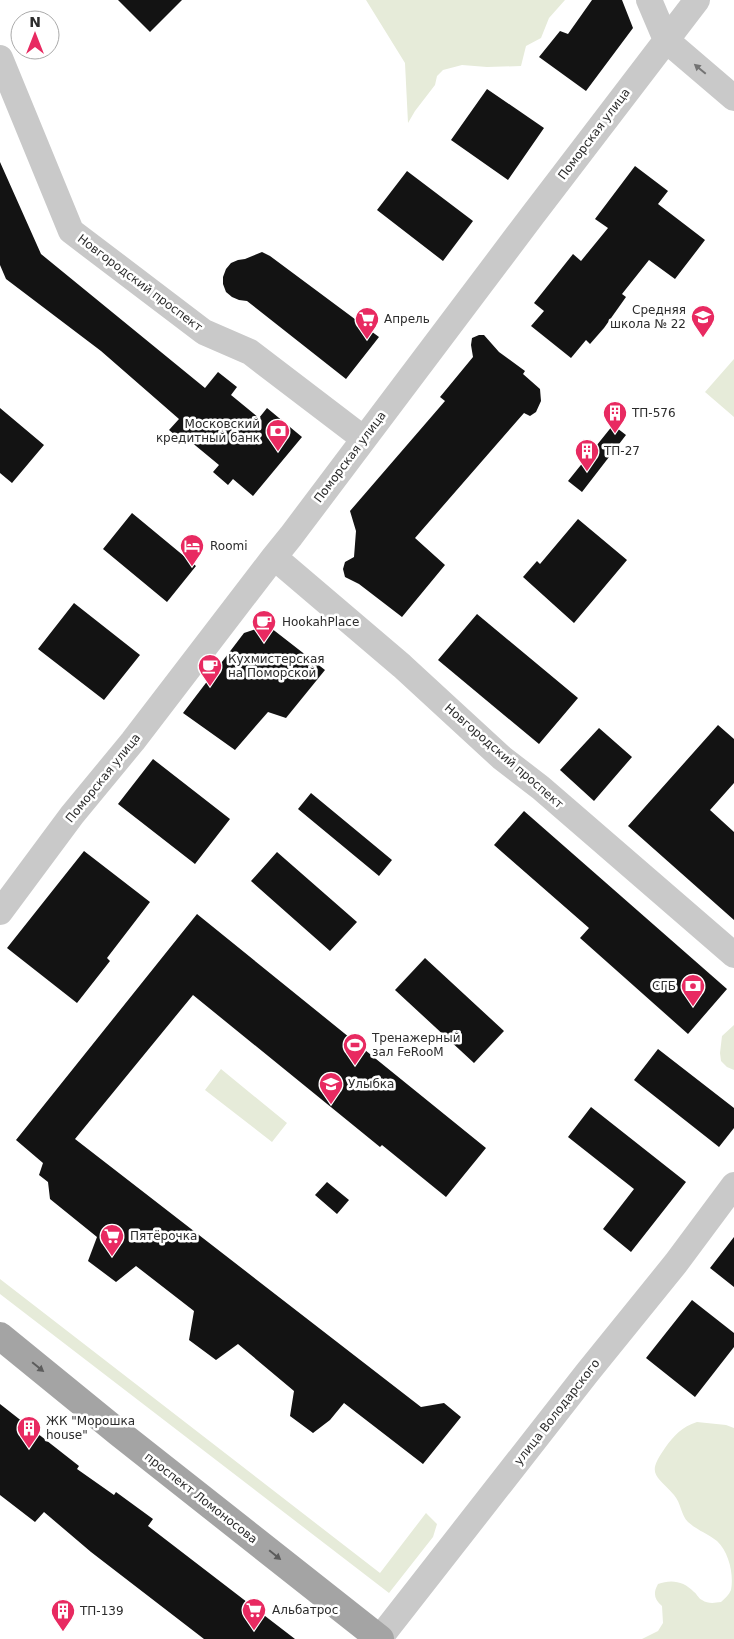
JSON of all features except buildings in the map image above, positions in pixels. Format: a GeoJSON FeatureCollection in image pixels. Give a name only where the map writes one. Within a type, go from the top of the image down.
{"type":"FeatureCollection","features":[{"type":"Feature","properties":{"kind":"main road","name":"проспект Ломоносова"},"geometry":{"type":"LineString","coordinates":[[0,1336],[379,1639]]}},
{"type":"Feature","properties":{"kind":"street"},"geometry":{"type":"LineString","coordinates":[[649,0],[666,40],[734,98]]}},
{"type":"Feature","properties":{"kind":"street","name":"Поморская улица"},"geometry":{"type":"LineString","coordinates":[[0,912],[72,814],[122,755],[291,536],[697,0]]}},
{"type":"Feature","properties":{"kind":"street","name":"Новгородский проспект"},"geometry":{"type":"LineString","coordinates":[[0,58],[71,231],[204,332],[250,352],[364,439]]}},
{"type":"Feature","properties":{"kind":"street","name":"Новгородский проспект"},"geometry":{"type":"LineString","coordinates":[[274,557],[402,666],[502,758],[541,788],[734,955]]}},
{"type":"Feature","properties":{"kind":"street","name":"улица Володарского"},"geometry":{"type":"LineString","coordinates":[[379,1639],[587,1373],[676,1263],[734,1185]]}},
{"type":"Feature","properties":{"kind":"green space"},"geometry":{"type":"Polygon","coordinates":[[[366,0],[565,0],[549,18],[541,38],[526,46],[521,66],[487,67],[462,65],[443,70],[437,76],[435,85],[408,123],[405,63],[366,0]]]}},
{"type":"Feature","properties":{"kind":"green space"},"geometry":{"type":"Polygon","coordinates":[[[734,359],[734,417],[705,392],[734,359]]]}},
{"type":"Feature","properties":{"kind":"green space"},"geometry":{"type":"Polygon","coordinates":[[[734,1025],[734,1070],[727,1067],[721,1061],[720,1053],[722,1036],[734,1025]]]}},
{"type":"Feature","properties":{"kind":"green space"},"geometry":{"type":"Polygon","coordinates":[[[221,1069],[287,1123],[272,1142],[205,1090],[221,1069]]]}},
{"type":"Feature","properties":{"kind":"green space"},"geometry":{"type":"Polygon","coordinates":[[[0,1279],[380,1573],[426,1513],[437,1524],[433,1537],[389,1593],[0,1294],[0,1279]]]}},
{"type":"Feature","properties":{"kind":"green space"},"geometry":{"type":"Polygon","coordinates":[[[697,1422],[726,1425],[734,1428],[734,1639],[642,1639],[658,1631],[663,1623],[662,1606],[655,1596],[658,1584],[672,1581],[682,1583],[701,1599],[711,1603],[721,1602],[731,1590],[730,1564],[725,1551],[717,1541],[688,1522],[674,1495],[656,1474],[655,1469],[659,1457],[672,1439],[683,1429],[697,1422]]]}},
{"type":"Feature","properties":{"kind":"place","name":"Средняя школа № 22"},"geometry":{"type":"Point","coordinates":[703,338]}},
{"type":"Feature","properties":{"kind":"place","name":"Апрель"},"geometry":{"type":"Point","coordinates":[367,340]}},
{"type":"Feature","properties":{"kind":"place","name":"ТП-576"},"geometry":{"type":"Point","coordinates":[615,434]}},
{"type":"Feature","properties":{"kind":"place","name":"Московский кредитный банк"},"geometry":{"type":"Point","coordinates":[278,452]}},
{"type":"Feature","properties":{"kind":"place","name":"ТП-27"},"geometry":{"type":"Point","coordinates":[587,472]}},
{"type":"Feature","properties":{"kind":"place","name":"Roomi"},"geometry":{"type":"Point","coordinates":[192,567]}},
{"type":"Feature","properties":{"kind":"place","name":"HookahPlace"},"geometry":{"type":"Point","coordinates":[264,643]}},
{"type":"Feature","properties":{"kind":"place","name":"Кухмистерская на Поморской"},"geometry":{"type":"Point","coordinates":[210,687]}},
{"type":"Feature","properties":{"kind":"place","name":"СГБ"},"geometry":{"type":"Point","coordinates":[693,1007]}},
{"type":"Feature","properties":{"kind":"place","name":"Тренажерный зал FeRooM"},"geometry":{"type":"Point","coordinates":[355,1066]}},
{"type":"Feature","properties":{"kind":"place","name":"Улыбка"},"geometry":{"type":"Point","coordinates":[331,1105]}},
{"type":"Feature","properties":{"kind":"place","name":"Пятёрочка"},"geometry":{"type":"Point","coordinates":[112,1257]}},
{"type":"Feature","properties":{"kind":"place","name":"ЖК \"Морошка house\""},"geometry":{"type":"Point","coordinates":[29,1449]}},
{"type":"Feature","properties":{"kind":"place","name":"Альбатрос"},"geometry":{"type":"Point","coordinates":[254,1631]}},
{"type":"Feature","properties":{"kind":"place","name":"ТП-139"},"geometry":{"type":"Point","coordinates":[63,1632]}}]}
